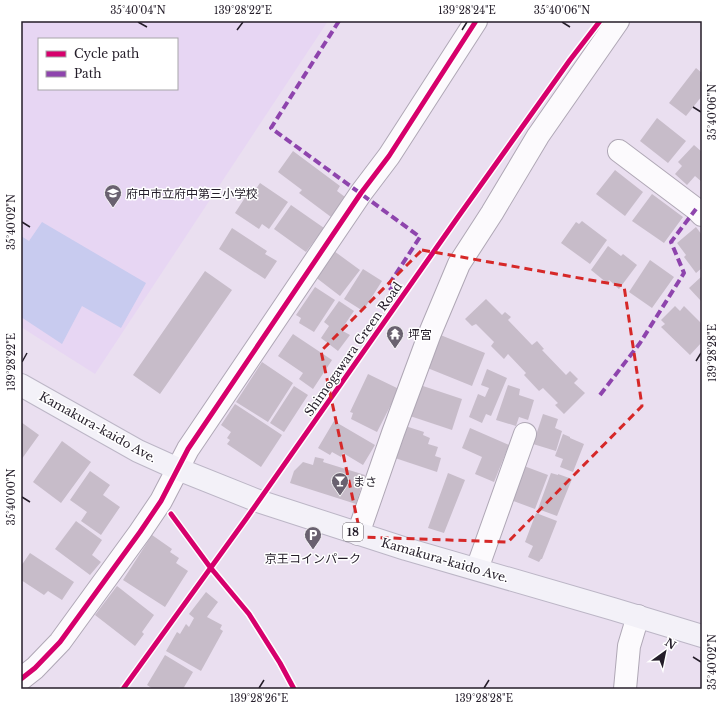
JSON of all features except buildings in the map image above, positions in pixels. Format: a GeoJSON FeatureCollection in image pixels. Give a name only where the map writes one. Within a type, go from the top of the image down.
{"type":"FeatureCollection","features":[{"type":"Feature","properties":{"kind":"main road","name":"Kamakura-kaido Ave."},"geometry":{"type":"LineString","coordinates":[[21,385],[138,451],[178,469],[258,501],[406,549],[702,636]]}},
{"type":"Feature","properties":{"kind":"street"},"geometry":{"type":"LineString","coordinates":[[21,679],[35,668],[60,642],[140,532],[161,501],[188,449],[361,193],[389,156],[476,21]]}},
{"type":"Feature","properties":{"kind":"street"},"geometry":{"type":"LineString","coordinates":[[358,534],[430,333],[459,264],[492,213],[538,136],[618,21]]}},
{"type":"Feature","properties":{"kind":"street"},"geometry":{"type":"LineString","coordinates":[[619,152],[702,215]]}},
{"type":"Feature","properties":{"kind":"street"},"geometry":{"type":"LineString","coordinates":[[477,569],[525,434]]}},
{"type":"Feature","properties":{"kind":"street"},"geometry":{"type":"LineString","coordinates":[[625,689],[629,646],[638,616]]}},
{"type":"Feature","properties":{"kind":"highlighted area"},"geometry":{"type":"Polygon","coordinates":[[[422,250],[624,286],[642,406],[508,542],[361,537],[321,351],[422,250]]]}},
{"type":"Feature","properties":{"kind":"shaded area","name":"府中市立府中第三小学校"},"geometry":{"type":"Polygon","coordinates":[[[21,21],[328,21],[95,374],[21,327],[21,21]]]}},
{"type":"Feature","properties":{"kind":"water"},"geometry":{"type":"Polygon","coordinates":[[[42,222],[146,283],[121,328],[82,306],[62,344],[21,317],[21,236],[29,241],[42,222]]]}},
{"type":"Feature","properties":{"kind":"marked path"},"geometry":{"type":"LineString","coordinates":[[339,21],[271,128],[420,237],[388,286],[401,299]]}},
{"type":"Feature","properties":{"kind":"marked path"},"geometry":{"type":"LineString","coordinates":[[600,395],[640,343],[684,273],[671,242],[696,209]]}},
{"type":"Feature","properties":{"kind":"cycle path"},"geometry":{"type":"LineString","coordinates":[[21,679],[35,668],[60,642],[140,532],[161,501],[188,449],[361,193],[389,156],[476,21]]}},
{"type":"Feature","properties":{"kind":"cycle path","name":"Shimogawara Green Road"},"geometry":{"type":"LineString","coordinates":[[123,689],[246,519],[570,60],[600,21]]}},
{"type":"Feature","properties":{"kind":"cycle path"},"geometry":{"type":"LineString","coordinates":[[171,514],[210,567],[249,614],[280,663],[294,689]]}},
{"type":"Feature","properties":{"kind":"place","name":"府中市立府中第三小学校"},"geometry":{"type":"Point","coordinates":[113,208]}},
{"type":"Feature","properties":{"kind":"place","name":"坪宮"},"geometry":{"type":"Point","coordinates":[395,349]}},
{"type":"Feature","properties":{"kind":"place","name":"まさ"},"geometry":{"type":"Point","coordinates":[340,496]}},
{"type":"Feature","properties":{"kind":"place","name":"京王コインパーク"},"geometry":{"type":"Point","coordinates":[313,550]}}]}
